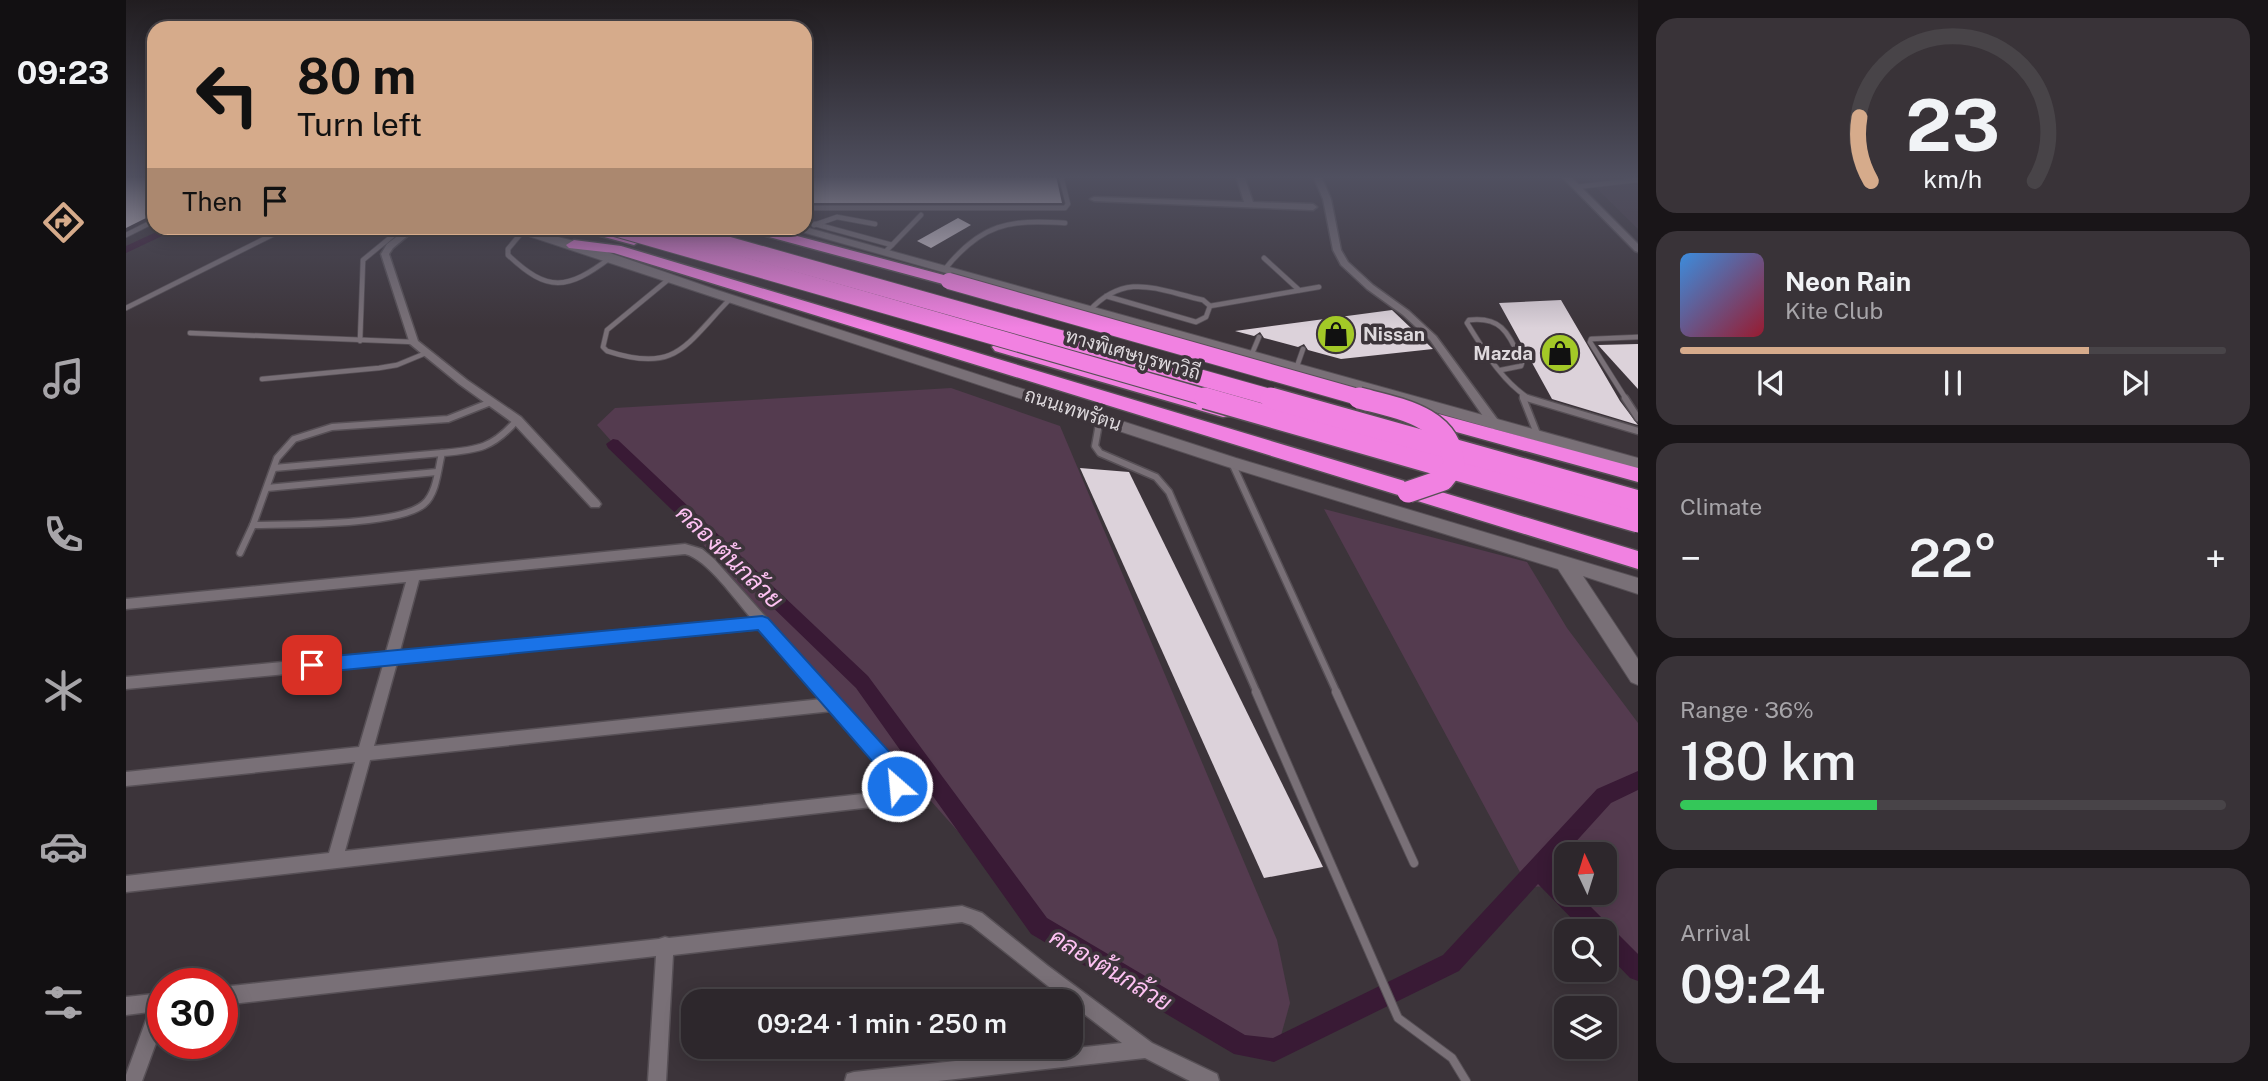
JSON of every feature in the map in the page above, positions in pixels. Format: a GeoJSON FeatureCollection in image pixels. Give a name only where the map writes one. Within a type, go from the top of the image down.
{"type":"FeatureCollection","features":[{"type":"Feature","properties":{"kind":"highway","name":"ทางพิเศษบูรพาวิถี"},"geometry":{"type":"LineString","coordinates":[[694,235],[1638,499]]}},
{"type":"Feature","properties":{"kind":"highway"},"geometry":{"type":"LineString","coordinates":[[719,235],[1638,499]]}},
{"type":"Feature","properties":{"kind":"highway"},"geometry":{"type":"LineString","coordinates":[[781,235],[947,275],[1420,415],[1638,475]]}},
{"type":"Feature","properties":{"kind":"highway"},"geometry":{"type":"LineString","coordinates":[[574,245],[616,243],[1408,492],[1638,560]]}},
{"type":"Feature","properties":{"kind":"highway","name":"ทางพิเศษบูรพาวิถี"},"geometry":{"type":"LineString","coordinates":[[616,243],[1638,522]]}},
{"type":"Feature","properties":{"kind":"highway","name":"ถนนเทพรัตน"},"geometry":{"type":"LineString","coordinates":[[616,243],[1638,532]]}},
{"type":"Feature","properties":{"kind":"highway"},"geometry":{"type":"LineString","coordinates":[[1408,492],[1443,480],[1454,466],[1452,447],[1447,436],[1420,415]]}},
{"type":"Feature","properties":{"kind":"main road"},"geometry":{"type":"LineString","coordinates":[[812,230],[888,249],[947,275],[1089,311],[1638,464]]}},
{"type":"Feature","properties":{"kind":"main road"},"geometry":{"type":"LineString","coordinates":[[538,235],[574,245]]}},
{"type":"Feature","properties":{"kind":"main road","name":"ถนนเทพรัตน"},"geometry":{"type":"LineString","coordinates":[[616,243],[669,279],[1231,462],[1638,586]]}},
{"type":"Feature","properties":{"kind":"main road"},"geometry":{"type":"LineString","coordinates":[[1564,563],[1638,676]]}},
{"type":"Feature","properties":{"kind":"street"},"geometry":{"type":"LineString","coordinates":[[1332,226],[1337,250],[1344,263],[1433,338],[1496,426]]}},
{"type":"Feature","properties":{"kind":"street"},"geometry":{"type":"LineString","coordinates":[[1615,226],[1638,249]]}},
{"type":"Feature","properties":{"kind":"street"},"geometry":{"type":"LineString","coordinates":[[403,235],[385,254],[414,342],[517,420],[594,504]]}},
{"type":"Feature","properties":{"kind":"street"},"geometry":{"type":"LineString","coordinates":[[126,604],[685,549],[698,552],[896,774],[897,786],[892,795],[872,800],[126,884]]}},
{"type":"Feature","properties":{"kind":"street"},"geometry":{"type":"LineString","coordinates":[[335,859],[414,577]]}},
{"type":"Feature","properties":{"kind":"street"},"geometry":{"type":"LineString","coordinates":[[126,683],[762,623]]}},
{"type":"Feature","properties":{"kind":"street"},"geometry":{"type":"LineString","coordinates":[[126,779],[836,704]]}},
{"type":"Feature","properties":{"kind":"street"},"geometry":{"type":"LineString","coordinates":[[238,994],[961,914],[984,925],[1146,1049],[1210,1081]]}},
{"type":"Feature","properties":{"kind":"street"},"geometry":{"type":"LineString","coordinates":[[657,1081],[665,945]]}},
{"type":"Feature","properties":{"kind":"street"},"geometry":{"type":"LineString","coordinates":[[126,1006],[147,1004]]}},
{"type":"Feature","properties":{"kind":"street"},"geometry":{"type":"LineString","coordinates":[[133,1081],[147,1043]]}},
{"type":"Feature","properties":{"kind":"street"},"geometry":{"type":"LineString","coordinates":[[854,1081],[1146,1049]]}},
{"type":"Feature","properties":{"kind":"lane"},"geometry":{"type":"LineString","coordinates":[[126,234],[142,226]]}},
{"type":"Feature","properties":{"kind":"lane"},"geometry":{"type":"LineString","coordinates":[[888,249],[909,226]]}},
{"type":"Feature","properties":{"kind":"lane"},"geometry":{"type":"LineString","coordinates":[[947,275],[974,237],[992,226]]}},
{"type":"Feature","properties":{"kind":"lane"},"geometry":{"type":"LineString","coordinates":[[127,307],[272,235]]}},
{"type":"Feature","properties":{"kind":"lane"},"geometry":{"type":"LineString","coordinates":[[360,341],[363,260],[393,235]]}},
{"type":"Feature","properties":{"kind":"lane"},"geometry":{"type":"LineString","coordinates":[[514,235],[508,255],[539,282],[562,285],[587,276],[616,243]]}},
{"type":"Feature","properties":{"kind":"lane"},"geometry":{"type":"LineString","coordinates":[[1264,258],[1299,290]]}},
{"type":"Feature","properties":{"kind":"lane"},"geometry":{"type":"LineString","coordinates":[[669,279],[607,330],[603,346],[607,351],[650,363],[665,360],[675,355],[730,299]]}},
{"type":"Feature","properties":{"kind":"lane"},"geometry":{"type":"LineString","coordinates":[[1089,311],[1106,296],[1132,285],[1203,300],[1210,306]]}},
{"type":"Feature","properties":{"kind":"lane"},"geometry":{"type":"LineString","coordinates":[[1210,306],[1319,287]]}},
{"type":"Feature","properties":{"kind":"lane"},"geometry":{"type":"LineString","coordinates":[[1106,296],[1189,321],[1203,321],[1210,306]]}},
{"type":"Feature","properties":{"kind":"lane"},"geometry":{"type":"LineString","coordinates":[[1502,370],[1521,366],[1522,363],[1502,325],[1489,320],[1469,320],[1468,323],[1483,348],[1522,396],[1538,437]]}},
{"type":"Feature","properties":{"kind":"lane"},"geometry":{"type":"LineString","coordinates":[[1181,337],[1189,321]]}},
{"type":"Feature","properties":{"kind":"lane"},"geometry":{"type":"LineString","coordinates":[[190,333],[414,342]]}},
{"type":"Feature","properties":{"kind":"lane"},"geometry":{"type":"LineString","coordinates":[[1251,356],[1259,337]]}},
{"type":"Feature","properties":{"kind":"lane"},"geometry":{"type":"LineString","coordinates":[[1638,337],[1591,339],[1590,342],[1638,418]]}},
{"type":"Feature","properties":{"kind":"lane"},"geometry":{"type":"LineString","coordinates":[[1296,369],[1303,349]]}},
{"type":"Feature","properties":{"kind":"lane"},"geometry":{"type":"LineString","coordinates":[[262,379],[379,368],[397,365],[426,353]]}},
{"type":"Feature","properties":{"kind":"lane"},"geometry":{"type":"LineString","coordinates":[[1522,396],[1638,431]]}},
{"type":"Feature","properties":{"kind":"lane"},"geometry":{"type":"LineString","coordinates":[[240,553],[282,450],[292,439],[321,429],[442,420],[463,416],[491,402]]}},
{"type":"Feature","properties":{"kind":"lane"},"geometry":{"type":"LineString","coordinates":[[1100,418],[1095,438],[1095,446],[1100,453],[1156,477],[1169,492],[1398,1018],[1406,1028],[1444,1049],[1461,1068],[1466,1081]]}},
{"type":"Feature","properties":{"kind":"lane"},"geometry":{"type":"LineString","coordinates":[[274,468],[486,448],[500,441],[517,420]]}},
{"type":"Feature","properties":{"kind":"lane"},"geometry":{"type":"LineString","coordinates":[[253,525],[337,521],[413,511],[430,497],[442,453]]}},
{"type":"Feature","properties":{"kind":"lane"},"geometry":{"type":"LineString","coordinates":[[1231,462],[1414,863]]}},
{"type":"Feature","properties":{"kind":"lane"},"geometry":{"type":"LineString","coordinates":[[267,488],[437,472]]}},
{"type":"Feature","properties":{"kind":"shaded area"},"geometry":{"type":"Polygon","coordinates":[[[951,388],[1060,426],[1277,940],[1290,1003],[1280,1039],[1231,1043],[1042,926],[597,425],[615,408],[951,388]]]}},
{"type":"Feature","properties":{"kind":"shaded area"},"geometry":{"type":"Polygon","coordinates":[[[1324,509],[1527,562],[1567,628],[1638,723],[1638,972],[1617,951],[1617,919],[1585,919],[1570,905],[1617,905],[1617,842],[1554,842],[1554,889],[1551,886],[1528,887],[1324,509]]]}},
{"type":"Feature","properties":{"kind":"building"},"geometry":{"type":"Polygon","coordinates":[[[943,226],[968,226],[931,248],[917,241],[943,226]]]}},
{"type":"Feature","properties":{"kind":"building","name":"Mazda"},"geometry":{"type":"Polygon","coordinates":[[[1561,300],[1620,401],[1638,425],[1552,399],[1499,303],[1561,300]]]}},
{"type":"Feature","properties":{"kind":"building","name":"Nissan"},"geometry":{"type":"Polygon","coordinates":[[[1392,310],[1433,349],[1341,359],[1308,350],[1304,344],[1298,347],[1264,338],[1260,332],[1254,336],[1235,331],[1392,310]]]}},
{"type":"Feature","properties":{"kind":"building"},"geometry":{"type":"Polygon","coordinates":[[[1638,344],[1638,389],[1598,345],[1638,344]]]}},
{"type":"Feature","properties":{"kind":"building"},"geometry":{"type":"Polygon","coordinates":[[[1080,468],[1129,472],[1323,867],[1264,878],[1080,468]]]}},
{"type":"Feature","properties":{"kind":"waterway"},"geometry":{"type":"LineString","coordinates":[[126,250],[158,235]]}},
{"type":"Feature","properties":{"kind":"waterway","name":"คลองต้นกล้วย"},"geometry":{"type":"LineString","coordinates":[[613,444],[862,682],[1039,926],[1242,1046],[1274,1050],[1451,963],[1604,796],[1638,780]]}},
{"type":"Feature","properties":{"kind":"waterway"},"geometry":{"type":"LineString","coordinates":[[1538,869],[1587,919]]}},
{"type":"Feature","properties":{"kind":"waterway"},"geometry":{"type":"LineString","coordinates":[[1617,949],[1638,970]]}},
{"type":"Feature","properties":{"kind":"place","name":"Nissan"},"geometry":{"type":"Point","coordinates":[1336,334]}},
{"type":"Feature","properties":{"kind":"place","name":"Mazda"},"geometry":{"type":"Point","coordinates":[1560,353]}},
{"type":"Feature","properties":{"kind":"route"},"geometry":{"type":"LineString","coordinates":[[312,665],[762,623],[896,774],[897,786]]}}]}
